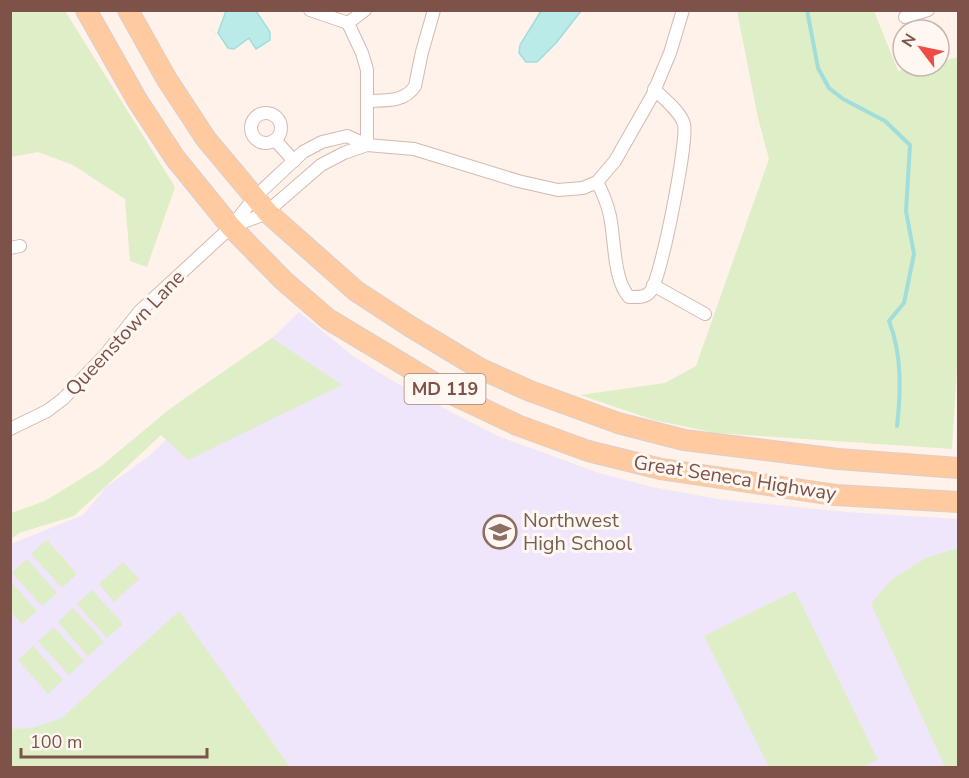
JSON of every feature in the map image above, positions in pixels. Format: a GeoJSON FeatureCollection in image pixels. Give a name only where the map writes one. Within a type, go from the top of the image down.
{"type":"FeatureCollection","features":[{"type":"Feature","properties":{"kind":"main road","name":"Great Seneca Highway"},"geometry":{"type":"LineString","coordinates":[[86,10],[137,100],[175,158],[231,227],[284,281],[328,320],[456,396],[517,425],[588,451],[660,470],[835,495],[958,502]]}},
{"type":"Feature","properties":{"kind":"main road","name":"Great Seneca Highway"},"geometry":{"type":"LineString","coordinates":[[128,10],[166,78],[206,139],[267,213],[356,291],[479,368],[552,399],[618,423],[684,440],[828,458],[958,468]]}},
{"type":"Feature","properties":{"kind":"street"},"geometry":{"type":"LineString","coordinates":[[310,10],[348,23],[362,53],[367,70],[367,145]]}},
{"type":"Feature","properties":{"kind":"street"},"geometry":{"type":"LineString","coordinates":[[348,23],[365,10]]}},
{"type":"Feature","properties":{"kind":"street"},"geometry":{"type":"LineString","coordinates":[[367,101],[401,99],[413,90],[434,10]]}},
{"type":"Feature","properties":{"kind":"street"},"geometry":{"type":"LineString","coordinates":[[231,227],[255,197],[303,153],[321,142],[346,136],[367,145],[414,149],[518,181],[558,190],[583,188],[597,182],[629,138],[654,89],[678,30],[683,10]]}},
{"type":"Feature","properties":{"kind":"street"},"geometry":{"type":"LineString","coordinates":[[905,17],[928,10]]}},
{"type":"Feature","properties":{"kind":"street"},"geometry":{"type":"LineString","coordinates":[[597,182],[606,200],[621,288],[628,297],[641,297],[650,292],[657,277],[684,141],[684,124],[673,107],[654,89]]}},
{"type":"Feature","properties":{"kind":"street"},"geometry":{"type":"LineString","coordinates":[[275,140],[302,181]]}},
{"type":"Feature","properties":{"kind":"street"},"geometry":{"type":"LineString","coordinates":[[231,227],[267,213],[321,165],[344,153],[367,145]]}},
{"type":"Feature","properties":{"kind":"street","name":"Queenstown Lane"},"geometry":{"type":"LineString","coordinates":[[10,429],[47,411],[63,399],[105,355],[139,312],[231,227]]}},
{"type":"Feature","properties":{"kind":"street"},"geometry":{"type":"LineString","coordinates":[[653,285],[705,315]]}},
{"type":"Feature","properties":{"kind":"shaded area","name":"Northwest High School"},"geometry":{"type":"Polygon","coordinates":[[[299,312],[353,356],[393,381],[498,436],[599,473],[652,487],[718,499],[847,512],[958,519],[958,767],[11,768],[11,544],[83,515],[106,487],[148,457],[299,312]]]}},
{"type":"Feature","properties":{"kind":"green space"},"geometry":{"type":"Polygon","coordinates":[[[10,11],[65,11],[175,187],[147,267],[130,261],[125,199],[73,165],[38,152],[11,157],[10,11]]]}},
{"type":"Feature","properties":{"kind":"green space"},"geometry":{"type":"Polygon","coordinates":[[[737,11],[874,11],[891,54],[891,78],[951,78],[951,59],[958,57],[958,351],[952,449],[716,433],[654,420],[580,395],[665,383],[696,366],[769,159],[758,118],[737,11]]]}},
{"type":"Feature","properties":{"kind":"green space"},"geometry":{"type":"Polygon","coordinates":[[[272,338],[342,385],[188,460],[161,435],[74,516],[19,533],[11,539],[11,513],[45,501],[100,467],[171,408],[272,338]]]}},
{"type":"Feature","properties":{"kind":"green space"},"geometry":{"type":"Polygon","coordinates":[[[47,540],[77,574],[62,588],[31,554],[47,540]]]}},
{"type":"Feature","properties":{"kind":"green space"},"geometry":{"type":"Polygon","coordinates":[[[958,548],[958,767],[945,767],[871,604],[891,580],[926,558],[958,548]]]}},
{"type":"Feature","properties":{"kind":"green space"},"geometry":{"type":"Polygon","coordinates":[[[27,559],[57,593],[42,606],[12,573],[27,559]]]}},
{"type":"Feature","properties":{"kind":"green space"},"geometry":{"type":"Polygon","coordinates":[[[123,562],[139,579],[114,602],[99,584],[123,562]]]}},
{"type":"Feature","properties":{"kind":"green space"},"geometry":{"type":"Polygon","coordinates":[[[10,581],[37,611],[22,624],[11,612],[10,581]]]}},
{"type":"Feature","properties":{"kind":"green space"},"geometry":{"type":"Polygon","coordinates":[[[92,590],[123,624],[107,638],[77,604],[92,590]]]}},
{"type":"Feature","properties":{"kind":"green space"},"geometry":{"type":"Polygon","coordinates":[[[795,591],[878,760],[863,767],[769,767],[704,636],[795,591]]]}},
{"type":"Feature","properties":{"kind":"green space"},"geometry":{"type":"Polygon","coordinates":[[[73,608],[104,642],[88,656],[58,622],[73,608]]]}},
{"type":"Feature","properties":{"kind":"green space"},"geometry":{"type":"Polygon","coordinates":[[[179,611],[290,767],[11,767],[11,729],[32,728],[62,718],[179,611]]]}},
{"type":"Feature","properties":{"kind":"green space"},"geometry":{"type":"Polygon","coordinates":[[[54,627],[84,661],[69,675],[38,641],[54,627]]]}},
{"type":"Feature","properties":{"kind":"green space"},"geometry":{"type":"Polygon","coordinates":[[[33,646],[63,680],[48,694],[18,660],[33,646]]]}},
{"type":"Feature","properties":{"kind":"water"},"geometry":{"type":"Polygon","coordinates":[[[226,11],[256,11],[270,32],[270,40],[256,49],[249,38],[234,49],[228,48],[218,33],[226,11]]]}},
{"type":"Feature","properties":{"kind":"water"},"geometry":{"type":"Polygon","coordinates":[[[541,11],[581,11],[556,43],[537,62],[526,62],[519,53],[520,45],[541,11]]]}},
{"type":"Feature","properties":{"kind":"waterway"},"geometry":{"type":"LineString","coordinates":[[807,10],[818,68],[829,88],[843,99],[885,121],[910,145],[906,211],[914,254],[904,303],[889,321],[898,359],[897,426]]}},
{"type":"Feature","properties":{"kind":"place","name":"Northwest High School"},"geometry":{"type":"Point","coordinates":[500,532]}}]}
